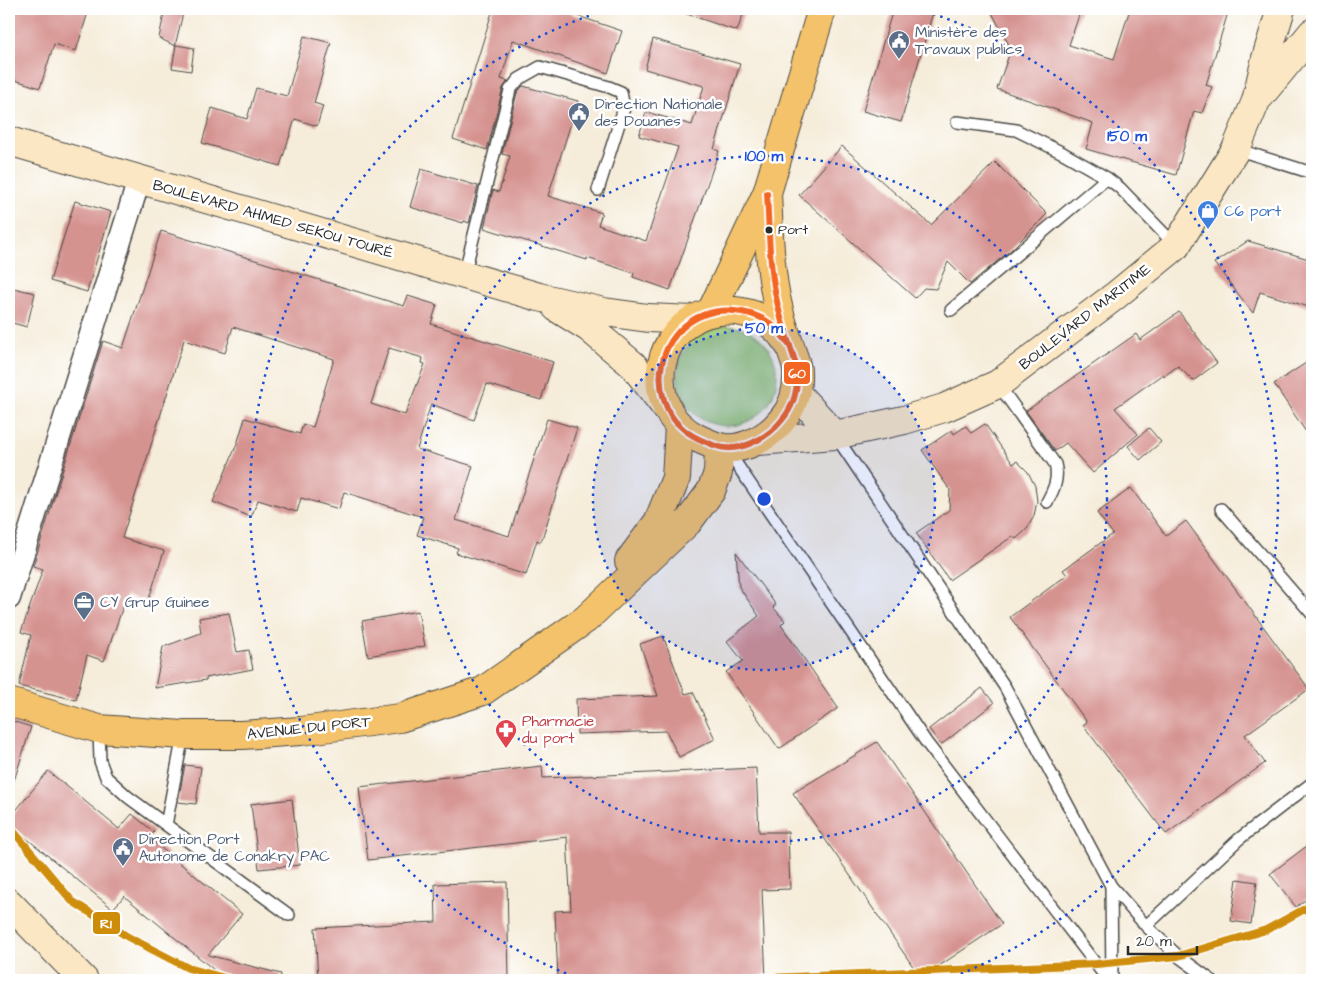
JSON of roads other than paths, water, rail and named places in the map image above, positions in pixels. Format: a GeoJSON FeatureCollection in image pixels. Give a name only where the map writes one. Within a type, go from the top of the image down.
{"type":"FeatureCollection","features":[{"type":"Feature","properties":{"kind":"main road"},"geometry":{"type":"LineString","coordinates":[[702,316],[767,193],[822,9]]}},
{"type":"Feature","properties":{"kind":"main road"},"geometry":{"type":"LineString","coordinates":[[767,193],[772,266],[777,305],[790,346],[797,369],[796,392],[789,412],[776,429],[758,441],[723,448],[696,439],[673,417],[661,389],[660,368],[667,348],[678,332],[702,316],[730,310],[754,314],[775,327],[790,346]]}},
{"type":"Feature","properties":{"kind":"main road","name":"AVENUE DU PORT"},"geometry":{"type":"LineString","coordinates":[[586,619],[658,522],[676,478],[673,417]]}},
{"type":"Feature","properties":{"kind":"main road","name":"AVENUE DU PORT"},"geometry":{"type":"LineString","coordinates":[[9,702],[99,729],[183,735],[242,735],[400,718],[483,691],[586,619],[688,522],[711,491],[718,474],[723,448]]}},
{"type":"Feature","properties":{"kind":"street","name":"BOULEVARD MARITIME"},"geometry":{"type":"LineString","coordinates":[[758,441],[835,435],[904,420],[944,408],[998,384],[1115,296],[1176,246],[1236,149],[1256,102],[1266,58],[1281,9]]}},
{"type":"Feature","properties":{"kind":"street"},"geometry":{"type":"LineString","coordinates":[[1289,9],[1299,16],[1312,20]]}},
{"type":"Feature","properties":{"kind":"street","name":"BOULEVARD MARITIME"},"geometry":{"type":"LineString","coordinates":[[1256,102],[1312,32]]}},
{"type":"Feature","properties":{"kind":"street","name":"BOULEVARD AHMED SEKOU TOURÉ"},"geometry":{"type":"LineString","coordinates":[[9,141],[538,297],[604,312],[648,318],[702,316]]}},
{"type":"Feature","properties":{"kind":"street"},"geometry":{"type":"LineString","coordinates":[[9,598],[139,180]]}},
{"type":"Feature","properties":{"kind":"street","name":"BOULEVARD AHMED SEKOU TOURÉ"},"geometry":{"type":"LineString","coordinates":[[538,297],[589,328],[633,366],[673,417]]}},
{"type":"Feature","properties":{"kind":"street"},"geometry":{"type":"LineString","coordinates":[[796,392],[835,435]]}},
{"type":"Feature","properties":{"kind":"street"},"geometry":{"type":"LineString","coordinates":[[9,903],[84,980]]}},
{"type":"Feature","properties":{"kind":"lane"},"geometry":{"type":"LineString","coordinates":[[464,275],[510,90],[519,78],[540,68],[621,92],[624,108],[598,190]]}},
{"type":"Feature","properties":{"kind":"lane"},"geometry":{"type":"LineString","coordinates":[[957,122],[1016,130],[1063,153],[1107,178],[1120,188],[1176,246]]}},
{"type":"Feature","properties":{"kind":"lane"},"geometry":{"type":"LineString","coordinates":[[1236,149],[1312,173]]}},
{"type":"Feature","properties":{"kind":"lane"},"geometry":{"type":"LineString","coordinates":[[951,310],[1107,178]]}},
{"type":"Feature","properties":{"kind":"lane"},"geometry":{"type":"LineString","coordinates":[[998,384],[1055,464],[1058,473],[1056,484],[1047,502]]}},
{"type":"Feature","properties":{"kind":"lane"},"geometry":{"type":"LineString","coordinates":[[835,435],[1005,687],[1111,886],[1146,926],[1178,956],[1211,980]]}},
{"type":"Feature","properties":{"kind":"lane"},"geometry":{"type":"LineString","coordinates":[[723,448],[926,742],[1110,980]]}},
{"type":"Feature","properties":{"kind":"lane"},"geometry":{"type":"LineString","coordinates":[[1221,509],[1312,614]]}},
{"type":"Feature","properties":{"kind":"lane"},"geometry":{"type":"LineString","coordinates":[[99,729],[100,761],[106,778],[128,797],[288,914]]}},
{"type":"Feature","properties":{"kind":"lane"},"geometry":{"type":"LineString","coordinates":[[166,825],[183,735]]}},
{"type":"Feature","properties":{"kind":"lane"},"geometry":{"type":"LineString","coordinates":[[1146,926],[1239,839],[1312,783]]}},
{"type":"Feature","properties":{"kind":"lane"},"geometry":{"type":"LineString","coordinates":[[1110,980],[1111,886]]}},
{"type":"Feature","properties":{"kind":"place","name":"Ministère des Travaux publics"},"geometry":{"type":"Point","coordinates":[899,60]}},
{"type":"Feature","properties":{"kind":"place","name":"Direction Nationale des Douanes"},"geometry":{"type":"Point","coordinates":[579,132]}},
{"type":"Feature","properties":{"kind":"place","name":"Port"},"geometry":{"type":"Point","coordinates":[769,230]}},
{"type":"Feature","properties":{"kind":"place","name":"C6 port"},"geometry":{"type":"Point","coordinates":[1208,230]}},
{"type":"Feature","properties":{"kind":"place","name":"CY Grup Guinee"},"geometry":{"type":"Point","coordinates":[84,621]}},
{"type":"Feature","properties":{"kind":"place","name":"Pharmacie du port"},"geometry":{"type":"Point","coordinates":[506,749]}},
{"type":"Feature","properties":{"kind":"place","name":"Direction Port Autonome de Conakry PAC"},"geometry":{"type":"Point","coordinates":[123,867]}}]}
